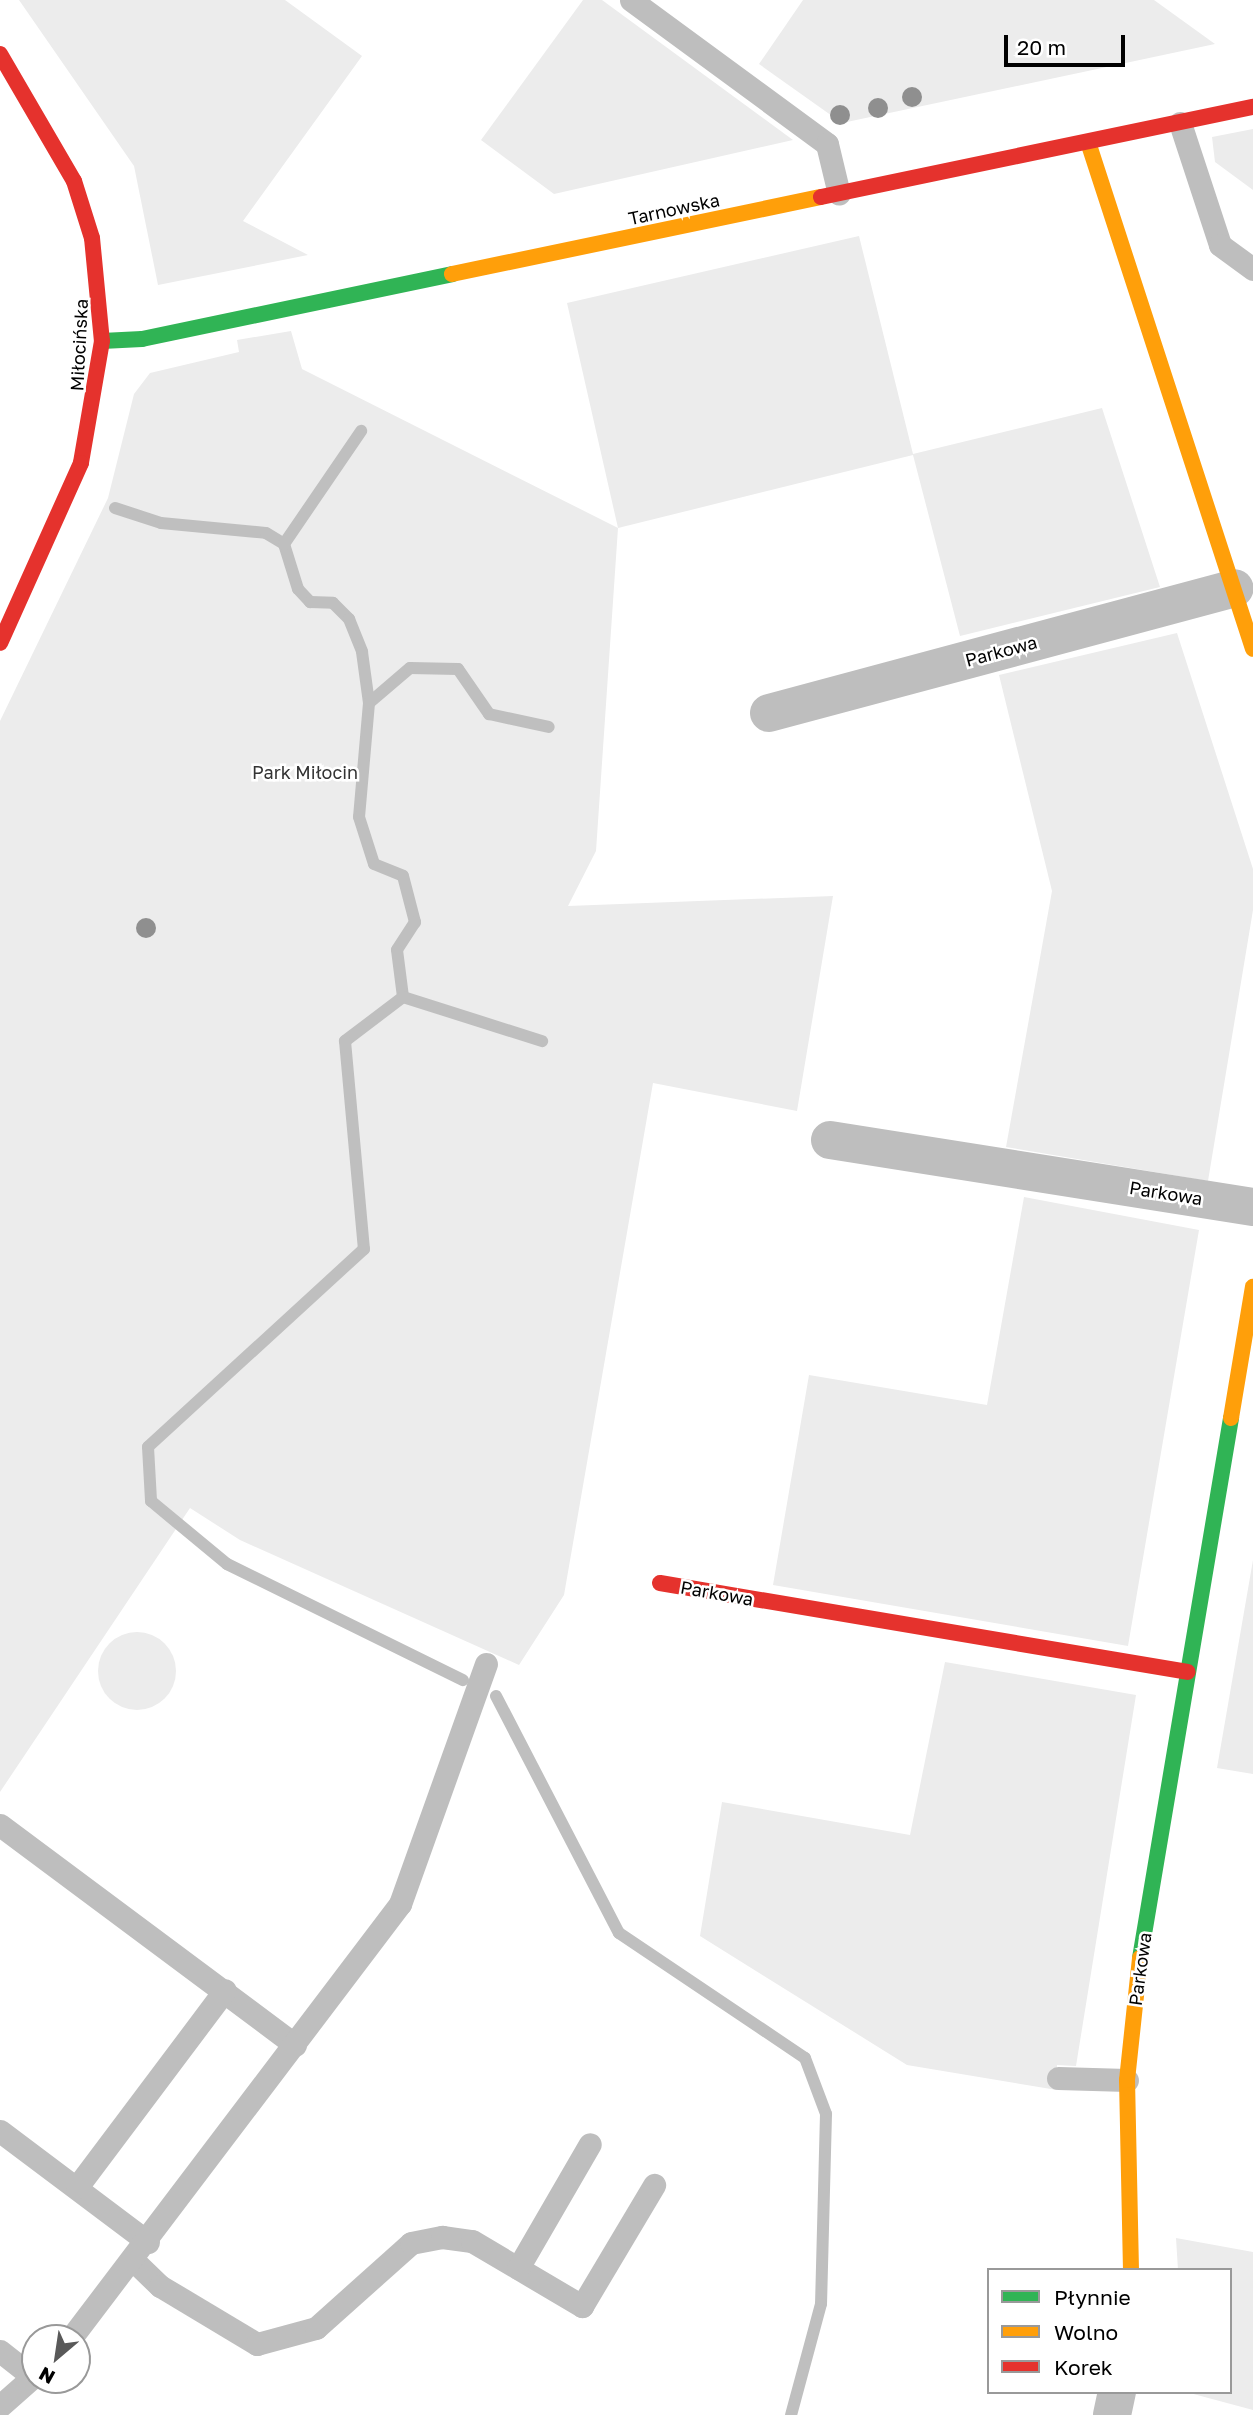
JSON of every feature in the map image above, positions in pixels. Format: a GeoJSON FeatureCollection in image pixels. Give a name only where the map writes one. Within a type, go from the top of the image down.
{"type":"FeatureCollection","features":[{"type":"Feature","properties":{"kind":"street","name":"Miłocińska"},"geometry":{"type":"LineString","coordinates":[[0,54],[74,181],[92,238],[102,341],[81,463],[0,643]]}},
{"type":"Feature","properties":{"kind":"street","name":"Tarnowska"},"geometry":{"type":"LineString","coordinates":[[102,341],[142,338],[1253,107]]}},
{"type":"Feature","properties":{"kind":"street"},"geometry":{"type":"LineString","coordinates":[[1088,142],[1253,649]]}},
{"type":"Feature","properties":{"kind":"street","name":"Parkowa"},"geometry":{"type":"LineString","coordinates":[[769,713],[1234,588]]}},
{"type":"Feature","properties":{"kind":"street","name":"Parkowa"},"geometry":{"type":"LineString","coordinates":[[830,1140],[1253,1207]]}},
{"type":"Feature","properties":{"kind":"street","name":"Parkowa"},"geometry":{"type":"LineString","coordinates":[[1130,2268],[1127,2080],[1138,1975],[1253,1287]]}},
{"type":"Feature","properties":{"kind":"street","name":"Parkowa"},"geometry":{"type":"LineString","coordinates":[[660,1583],[1188,1672]]}},
{"type":"Feature","properties":{"kind":"street"},"geometry":{"type":"LineString","coordinates":[[1112,2415],[1117,2394]]}},
{"type":"Feature","properties":{"kind":"lane"},"geometry":{"type":"LineString","coordinates":[[631,0],[827,144],[839,194]]}},
{"type":"Feature","properties":{"kind":"lane"},"geometry":{"type":"LineString","coordinates":[[1180,123],[1220,245],[1253,269]]}},
{"type":"Feature","properties":{"kind":"lane"},"geometry":{"type":"LineString","coordinates":[[82,2324],[141,2251],[400,1903],[486,1664]]}},
{"type":"Feature","properties":{"kind":"lane"},"geometry":{"type":"LineString","coordinates":[[0,1825],[225,1990],[295,2045]]}},
{"type":"Feature","properties":{"kind":"lane"},"geometry":{"type":"LineString","coordinates":[[77,2186],[225,1990]]}},
{"type":"Feature","properties":{"kind":"lane"},"geometry":{"type":"LineString","coordinates":[[1058,2078],[1127,2080]]}},
{"type":"Feature","properties":{"kind":"lane"},"geometry":{"type":"LineString","coordinates":[[0,2131],[77,2186],[141,2251],[160,2286],[257,2344],[316,2328],[411,2243],[442,2236],[472,2241],[582,2306],[654,2185]]}},
{"type":"Feature","properties":{"kind":"lane"},"geometry":{"type":"LineString","coordinates":[[518,2269],[590,2144]]}},
{"type":"Feature","properties":{"kind":"lane"},"geometry":{"type":"LineString","coordinates":[[0,2351],[21,2366]]}},
{"type":"Feature","properties":{"kind":"lane"},"geometry":{"type":"LineString","coordinates":[[0,2406],[21,2387]]}},
{"type":"Feature","properties":{"kind":"green space"},"geometry":{"type":"Polygon","coordinates":[[[19,0],[285,0],[362,56],[243,221],[308,255],[158,285],[134,166],[19,0]]]}},
{"type":"Feature","properties":{"kind":"green space"},"geometry":{"type":"Polygon","coordinates":[[[583,0],[602,0],[793,140],[554,194],[481,140],[583,0]]]}},
{"type":"Feature","properties":{"kind":"green space"},"geometry":{"type":"Polygon","coordinates":[[[803,0],[1154,0],[1215,44],[842,123],[759,64],[803,0]]]}},
{"type":"Feature","properties":{"kind":"green space"},"geometry":{"type":"Polygon","coordinates":[[[1253,129],[1253,190],[1215,162],[1212,137],[1253,129]]]}},
{"type":"Feature","properties":{"kind":"green space"},"geometry":{"type":"Polygon","coordinates":[[[859,236],[913,454],[1102,408],[1160,587],[960,636],[913,455],[618,528],[567,303],[859,236]]]}},
{"type":"Feature","properties":{"kind":"green space","name":"Park Miłocin"},"geometry":{"type":"Polygon","coordinates":[[[291,331],[302,369],[618,528],[596,851],[568,906],[833,896],[797,1111],[653,1083],[564,1595],[519,1665],[240,1540],[190,1508],[0,1792],[0,721],[108,498],[134,394],[150,373],[239,352],[237,340],[291,331]]]}},
{"type":"Feature","properties":{"kind":"green space"},"geometry":{"type":"Polygon","coordinates":[[[1177,633],[1253,869],[1253,910],[1208,1181],[1006,1147],[1052,891],[999,675],[1177,633]]]}},
{"type":"Feature","properties":{"kind":"green space"},"geometry":{"type":"Polygon","coordinates":[[[1024,1197],[1199,1230],[1128,1646],[773,1585],[809,1375],[987,1405],[1024,1197]]]}},
{"type":"Feature","properties":{"kind":"green space"},"geometry":{"type":"Polygon","coordinates":[[[1253,1560],[1253,1774],[1217,1768],[1253,1560]]]}},
{"type":"Feature","properties":{"kind":"green space"},"geometry":{"type":"Polygon","coordinates":[[[137,1632],[152,1635],[164,1644],[173,1656],[176,1671],[173,1686],[164,1698],[152,1707],[137,1710],[122,1707],[110,1698],[101,1686],[98,1671],[101,1656],[110,1644],[122,1635],[137,1632]]]}},
{"type":"Feature","properties":{"kind":"green space"},"geometry":{"type":"Polygon","coordinates":[[[945,1662],[1136,1695],[1076,2066],[1057,2065],[1057,2090],[907,2065],[700,1936],[722,1802],[910,1835],[945,1662]]]}},
{"type":"Feature","properties":{"kind":"green space"},"geometry":{"type":"Polygon","coordinates":[[[1176,2238],[1253,2252],[1253,2410],[1193,2394],[1232,2394],[1232,2268],[1178,2268],[1176,2238]]]}},
{"type":"Feature","properties":{"kind":"waterway"},"geometry":{"type":"LineString","coordinates":[[284,544],[361,431]]}},
{"type":"Feature","properties":{"kind":"waterway"},"geometry":{"type":"LineString","coordinates":[[115,508],[161,523],[266,533],[284,544],[298,589],[310,602],[333,603],[349,619],[362,652],[369,703],[359,817],[374,864],[403,876],[415,922],[397,950],[403,997],[345,1041],[364,1249],[148,1447],[151,1501],[227,1564],[463,1680]]}},
{"type":"Feature","properties":{"kind":"waterway"},"geometry":{"type":"LineString","coordinates":[[369,703],[410,668],[458,669],[489,714],[549,727]]}},
{"type":"Feature","properties":{"kind":"waterway"},"geometry":{"type":"LineString","coordinates":[[403,997],[542,1041]]}},
{"type":"Feature","properties":{"kind":"waterway"},"geometry":{"type":"LineString","coordinates":[[496,1696],[619,1933],[805,2058],[826,2114],[821,2304],[791,2415]]}},
{"type":"Feature","properties":{"kind":"traffic: fast"},"geometry":{"type":"LineString","coordinates":[[102,341],[142,339],[452,274]]}},
{"type":"Feature","properties":{"kind":"traffic: fast"},"geometry":{"type":"LineString","coordinates":[[1140,1958],[1231,1418]]}},
{"type":"Feature","properties":{"kind":"traffic: slow"},"geometry":{"type":"LineString","coordinates":[[1088,142],[1253,649]]}},
{"type":"Feature","properties":{"kind":"traffic: slow"},"geometry":{"type":"LineString","coordinates":[[452,274],[821,197]]}},
{"type":"Feature","properties":{"kind":"traffic: slow"},"geometry":{"type":"LineString","coordinates":[[1231,1418],[1253,1287]]}},
{"type":"Feature","properties":{"kind":"traffic: slow"},"geometry":{"type":"LineString","coordinates":[[1131,2268],[1127,2080],[1140,1958]]}},
{"type":"Feature","properties":{"kind":"traffic: jam"},"geometry":{"type":"LineString","coordinates":[[0,54],[74,181],[92,238],[102,341],[81,463],[0,643]]}},
{"type":"Feature","properties":{"kind":"traffic: jam"},"geometry":{"type":"LineString","coordinates":[[821,197],[1253,107]]}},
{"type":"Feature","properties":{"kind":"traffic: jam"},"geometry":{"type":"LineString","coordinates":[[660,1583],[1188,1672]]}}]}
